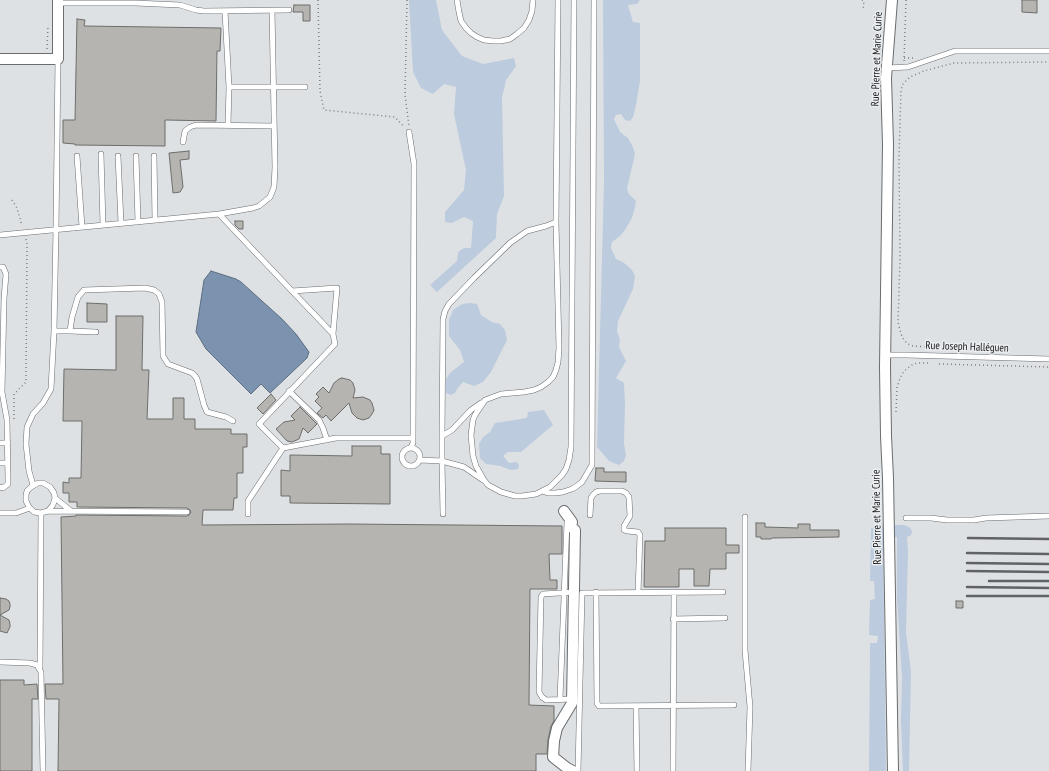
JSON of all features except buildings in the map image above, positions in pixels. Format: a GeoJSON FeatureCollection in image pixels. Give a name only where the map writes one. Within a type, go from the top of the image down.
{"type":"FeatureCollection","features":[{"type":"Feature","properties":{"kind":"street","name":"Rue Pierre et Marie Curie"},"geometry":{"type":"LineString","coordinates":[[892,0],[886,78],[888,144],[885,355],[893,771]]}},
{"type":"Feature","properties":{"kind":"street"},"geometry":{"type":"LineString","coordinates":[[0,59],[58,59],[58,1]]}},
{"type":"Feature","properties":{"kind":"street"},"geometry":{"type":"LineString","coordinates":[[566,513],[572,522],[571,527],[575,530],[573,593],[576,699],[557,728],[553,757],[573,771]]}},
{"type":"Feature","properties":{"kind":"lane"},"geometry":{"type":"LineString","coordinates":[[457,0],[461,21],[466,28],[477,37],[484,40],[497,41],[510,39],[524,28],[532,12],[533,0]]}},
{"type":"Feature","properties":{"kind":"lane"},"geometry":{"type":"LineString","coordinates":[[442,436],[452,430],[471,410],[486,400],[501,394],[524,392],[541,387],[553,377],[556,370],[559,348],[556,222],[558,0]]}},
{"type":"Feature","properties":{"kind":"lane"},"geometry":{"type":"LineString","coordinates":[[486,400],[475,415],[471,435],[473,456],[476,466],[484,480],[488,485],[501,492],[515,496],[542,492],[550,487],[562,475],[570,460],[571,447],[574,0]]}},
{"type":"Feature","properties":{"kind":"lane"},"geometry":{"type":"LineString","coordinates":[[542,492],[555,493],[572,489],[582,482],[592,466],[594,0]]}},
{"type":"Feature","properties":{"kind":"lane"},"geometry":{"type":"LineString","coordinates":[[58,1],[134,2],[180,5],[196,10],[288,10]]}},
{"type":"Feature","properties":{"kind":"lane"},"geometry":{"type":"LineString","coordinates":[[0,235],[219,214],[253,208],[264,202],[270,197],[274,187],[272,10]]}},
{"type":"Feature","properties":{"kind":"lane"},"geometry":{"type":"LineString","coordinates":[[225,11],[229,87],[228,125]]}},
{"type":"Feature","properties":{"kind":"lane"},"geometry":{"type":"LineString","coordinates":[[887,68],[908,67],[955,51],[1049,51]]}},
{"type":"Feature","properties":{"kind":"lane"},"geometry":{"type":"LineString","coordinates":[[33,485],[28,464],[26,444],[27,427],[33,414],[43,403],[51,389],[54,331],[58,59]]}},
{"type":"Feature","properties":{"kind":"lane"},"geometry":{"type":"LineString","coordinates":[[229,87],[305,87]]}},
{"type":"Feature","properties":{"kind":"lane"},"geometry":{"type":"LineString","coordinates":[[183,142],[185,131],[196,125],[274,126]]}},
{"type":"Feature","properties":{"kind":"lane"},"geometry":{"type":"LineString","coordinates":[[409,132],[414,164],[413,443],[411,447],[406,449],[402,455],[404,461],[411,466],[420,460],[420,452],[411,447]]}},
{"type":"Feature","properties":{"kind":"lane"},"geometry":{"type":"LineString","coordinates":[[101,154],[103,225]]}},
{"type":"Feature","properties":{"kind":"lane"},"geometry":{"type":"LineString","coordinates":[[77,156],[82,227]]}},
{"type":"Feature","properties":{"kind":"lane"},"geometry":{"type":"LineString","coordinates":[[118,156],[121,223]]}},
{"type":"Feature","properties":{"kind":"lane"},"geometry":{"type":"LineString","coordinates":[[136,156],[138,222]]}},
{"type":"Feature","properties":{"kind":"lane"},"geometry":{"type":"LineString","coordinates":[[154,156],[154,220]]}},
{"type":"Feature","properties":{"kind":"lane"},"geometry":{"type":"LineString","coordinates":[[219,214],[333,334]]}},
{"type":"Feature","properties":{"kind":"lane"},"geometry":{"type":"LineString","coordinates":[[443,514],[443,319],[446,310],[449,304],[510,243],[527,231],[556,222]]}},
{"type":"Feature","properties":{"kind":"lane"},"geometry":{"type":"LineString","coordinates":[[0,267],[3,267],[6,274],[2,398],[7,420],[8,443],[8,484],[4,488],[0,488]]}},
{"type":"Feature","properties":{"kind":"lane"},"geometry":{"type":"LineString","coordinates":[[70,331],[72,317],[78,297],[84,290],[145,288],[154,290],[159,294],[162,302],[163,356],[168,364],[192,373],[198,379],[204,405],[208,412],[234,421]]}},
{"type":"Feature","properties":{"kind":"lane"},"geometry":{"type":"LineString","coordinates":[[283,448],[259,424],[335,344],[333,334],[337,288],[292,291]]}},
{"type":"Feature","properties":{"kind":"lane"},"geometry":{"type":"LineString","coordinates":[[54,331],[96,332]]}},
{"type":"Feature","properties":{"kind":"lane","name":"Rue Joseph Halléguen"},"geometry":{"type":"LineString","coordinates":[[885,355],[1049,359]]}},
{"type":"Feature","properties":{"kind":"lane"},"geometry":{"type":"LineString","coordinates":[[289,391],[319,420],[327,440]]}},
{"type":"Feature","properties":{"kind":"lane"},"geometry":{"type":"LineString","coordinates":[[0,420],[7,420]]}},
{"type":"Feature","properties":{"kind":"lane"},"geometry":{"type":"LineString","coordinates":[[248,514],[248,501],[283,448],[336,438],[413,438]]}},
{"type":"Feature","properties":{"kind":"lane"},"geometry":{"type":"LineString","coordinates":[[0,443],[8,443]]}},
{"type":"Feature","properties":{"kind":"lane"},"geometry":{"type":"LineString","coordinates":[[420,460],[442,461],[464,466],[484,480]]}},
{"type":"Feature","properties":{"kind":"lane"},"geometry":{"type":"LineString","coordinates":[[0,463],[8,463]]}},
{"type":"Feature","properties":{"kind":"lane"},"geometry":{"type":"LineString","coordinates":[[38,483],[50,487],[55,498],[53,505],[48,510],[41,513],[34,512],[26,501],[27,491],[33,485],[38,483]]}},
{"type":"Feature","properties":{"kind":"lane"},"geometry":{"type":"LineString","coordinates":[[590,516],[590,503],[593,495],[600,491],[614,490],[626,493],[630,500],[630,516],[624,526],[624,530],[638,532],[640,535],[638,593]]}},
{"type":"Feature","properties":{"kind":"lane"},"geometry":{"type":"LineString","coordinates":[[55,498],[70,511]]}},
{"type":"Feature","properties":{"kind":"lane"},"geometry":{"type":"LineString","coordinates":[[0,513],[16,513],[30,508]]}},
{"type":"Feature","properties":{"kind":"lane"},"geometry":{"type":"LineString","coordinates":[[48,510],[187,512]]}},
{"type":"Feature","properties":{"kind":"lane"},"geometry":{"type":"LineString","coordinates":[[41,513],[40,668],[43,771]]}},
{"type":"Feature","properties":{"kind":"lane"},"geometry":{"type":"LineString","coordinates":[[906,518],[974,520],[986,518],[1049,516]]}},
{"type":"Feature","properties":{"kind":"lane"},"geometry":{"type":"LineString","coordinates":[[745,517],[744,650],[750,707],[748,771]]}},
{"type":"Feature","properties":{"kind":"lane"},"geometry":{"type":"LineString","coordinates":[[596,592],[597,705],[734,705]]}},
{"type":"Feature","properties":{"kind":"lane"},"geometry":{"type":"LineString","coordinates":[[578,771],[576,699],[546,700],[539,692],[541,597],[543,594],[596,592],[723,592]]}},
{"type":"Feature","properties":{"kind":"lane"},"geometry":{"type":"LineString","coordinates":[[560,699],[573,593]]}},
{"type":"Feature","properties":{"kind":"lane"},"geometry":{"type":"LineString","coordinates":[[673,771],[674,593]]}},
{"type":"Feature","properties":{"kind":"lane"},"geometry":{"type":"LineString","coordinates":[[673,619],[725,618]]}},
{"type":"Feature","properties":{"kind":"lane"},"geometry":{"type":"LineString","coordinates":[[0,662],[30,663],[37,665],[40,668]]}},
{"type":"Feature","properties":{"kind":"lane"},"geometry":{"type":"LineString","coordinates":[[636,706],[637,771]]}},
{"type":"Feature","properties":{"kind":"path"},"geometry":{"type":"LineString","coordinates":[[318,0],[320,91],[324,110],[395,117],[409,132]]}},
{"type":"Feature","properties":{"kind":"path"},"geometry":{"type":"LineString","coordinates":[[407,0],[405,94],[409,132]]}},
{"type":"Feature","properties":{"kind":"path"},"geometry":{"type":"LineString","coordinates":[[862,0],[864,1],[863,10]]}},
{"type":"Feature","properties":{"kind":"path"},"geometry":{"type":"LineString","coordinates":[[904,58],[906,0]]}},
{"type":"Feature","properties":{"kind":"path"},"geometry":{"type":"LineString","coordinates":[[48,22],[48,52]]}},
{"type":"Feature","properties":{"kind":"path"},"geometry":{"type":"LineString","coordinates":[[908,344],[901,334],[898,322],[900,258],[899,157],[901,90],[903,84],[910,77],[954,62],[1049,62]]}},
{"type":"Feature","properties":{"kind":"path"},"geometry":{"type":"LineString","coordinates":[[12,200],[18,208],[27,244],[26,382],[14,394],[14,424]]}},
{"type":"Feature","properties":{"kind":"path"},"geometry":{"type":"LineString","coordinates":[[908,368],[917,363],[931,364]]}},
{"type":"Feature","properties":{"kind":"path"},"geometry":{"type":"LineString","coordinates":[[939,364],[1049,367]]}},
{"type":"Feature","properties":{"kind":"shaded area"},"geometry":{"type":"Polygon","coordinates":[[[409,0],[436,0],[442,30],[462,56],[483,64],[514,58],[516,66],[506,80],[502,98],[504,196],[497,214],[496,238],[437,292],[430,285],[457,261],[458,252],[464,248],[471,248],[473,221],[464,217],[452,223],[445,222],[445,212],[464,190],[466,170],[454,114],[456,87],[444,84],[433,94],[421,88],[413,72],[409,0]]]}},
{"type":"Feature","properties":{"kind":"shaded area"},"geometry":{"type":"Polygon","coordinates":[[[603,0],[640,0],[637,4],[628,5],[633,22],[640,23],[640,81],[636,105],[633,117],[630,121],[625,120],[621,114],[616,115],[614,119],[620,132],[628,138],[635,154],[627,189],[629,194],[636,201],[632,218],[620,236],[612,242],[611,248],[616,259],[623,262],[632,270],[635,276],[633,289],[618,321],[617,331],[620,340],[619,347],[626,361],[616,378],[624,383],[625,405],[624,444],[626,455],[624,461],[619,465],[609,461],[597,447],[604,182],[603,0]]]}},
{"type":"Feature","properties":{"kind":"shaded area"},"geometry":{"type":"Polygon","coordinates":[[[211,271],[241,282],[282,319],[296,334],[309,352],[307,358],[270,393],[261,384],[251,394],[206,349],[196,332],[204,280],[211,271]]]}},
{"type":"Feature","properties":{"kind":"shaded area"},"geometry":{"type":"Polygon","coordinates":[[[462,304],[477,304],[481,315],[492,322],[500,324],[505,330],[507,340],[491,372],[483,382],[474,386],[463,382],[455,393],[451,395],[446,393],[446,379],[451,372],[464,362],[460,350],[449,336],[449,320],[453,310],[462,304]]]}},
{"type":"Feature","properties":{"kind":"shaded area"},"geometry":{"type":"Polygon","coordinates":[[[544,410],[553,425],[521,452],[508,452],[503,456],[509,463],[517,462],[519,465],[518,469],[511,470],[500,466],[486,464],[480,458],[479,444],[483,437],[490,432],[495,423],[527,418],[528,412],[544,410]]]}},
{"type":"Feature","properties":{"kind":"shaded area"},"geometry":{"type":"Polygon","coordinates":[[[877,525],[904,525],[909,527],[912,532],[911,535],[907,537],[906,632],[911,672],[909,771],[903,771],[901,721],[902,678],[897,597],[897,537],[883,538],[886,771],[869,771],[870,643],[877,643],[878,636],[869,635],[870,600],[875,599],[874,581],[870,581],[871,528],[872,529],[877,525]]]}},
{"type":"Feature","properties":{"kind":"railway"},"geometry":{"type":"LineString","coordinates":[[968,538],[1049,539]]}},
{"type":"Feature","properties":{"kind":"railway"},"geometry":{"type":"LineString","coordinates":[[967,553],[1049,554]]}},
{"type":"Feature","properties":{"kind":"railway"},"geometry":{"type":"LineString","coordinates":[[967,563],[1049,564]]}},
{"type":"Feature","properties":{"kind":"railway"},"geometry":{"type":"LineString","coordinates":[[967,571],[1049,572]]}},
{"type":"Feature","properties":{"kind":"railway"},"geometry":{"type":"LineString","coordinates":[[989,581],[1049,581]]}},
{"type":"Feature","properties":{"kind":"railway"},"geometry":{"type":"LineString","coordinates":[[967,587],[1049,588]]}},
{"type":"Feature","properties":{"kind":"railway"},"geometry":{"type":"LineString","coordinates":[[967,596],[1049,596]]}}]}
